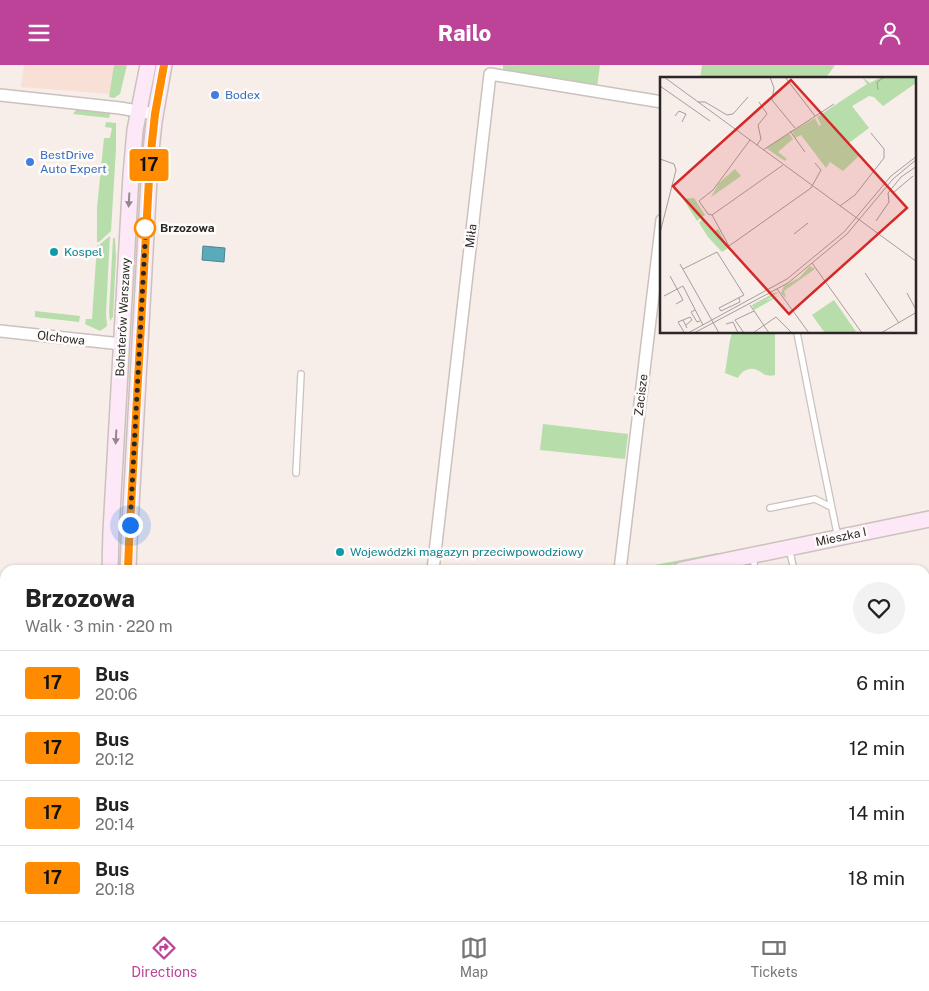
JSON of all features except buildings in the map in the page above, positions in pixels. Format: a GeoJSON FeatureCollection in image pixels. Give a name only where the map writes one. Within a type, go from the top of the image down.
{"type":"FeatureCollection","features":[{"type":"Feature","properties":{"kind":"street","name":"Bohaterów Warszawy"},"geometry":{"type":"LineString","coordinates":[[110,565],[130,175],[138,111],[148,65]]}},
{"type":"Feature","properties":{"kind":"street","name":"Bohaterów Warszawy"},"geometry":{"type":"LineString","coordinates":[[128,565],[148,187],[155,114],[164,65]]}},
{"type":"Feature","properties":{"kind":"street","name":"Miła"},"geometry":{"type":"LineString","coordinates":[[434,565],[490,75],[660,102]]}},
{"type":"Feature","properties":{"kind":"street"},"geometry":{"type":"LineString","coordinates":[[0,95],[116,107],[155,114]]}},
{"type":"Feature","properties":{"kind":"street","name":"Zacisze"},"geometry":{"type":"LineString","coordinates":[[621,565],[660,237]]}},
{"type":"Feature","properties":{"kind":"street","name":"Olchowa"},"geometry":{"type":"LineString","coordinates":[[0,331],[121,344]]}},
{"type":"Feature","properties":{"kind":"street","name":"Mieszka I"},"geometry":{"type":"LineString","coordinates":[[733,565],[754,563],[789,548],[929,519]]}},
{"type":"Feature","properties":{"kind":"lane"},"geometry":{"type":"LineString","coordinates":[[797,334],[838,538]]}},
{"type":"Feature","properties":{"kind":"lane"},"geometry":{"type":"LineString","coordinates":[[296,473],[301,374]]}},
{"type":"Feature","properties":{"kind":"lane"},"geometry":{"type":"LineString","coordinates":[[770,508],[816,499],[831,507]]}},
{"type":"Feature","properties":{"kind":"lane"},"geometry":{"type":"LineString","coordinates":[[789,548],[793,565]]}},
{"type":"Feature","properties":{"kind":"shaded area"},"geometry":{"type":"Polygon","coordinates":[[[24,65],[114,65],[110,94],[21,87],[24,65]]]}},
{"type":"Feature","properties":{"kind":"green space"},"geometry":{"type":"Polygon","coordinates":[[[114,65],[127,65],[120,94],[114,98],[109,97],[114,65]]]}},
{"type":"Feature","properties":{"kind":"green space"},"geometry":{"type":"Polygon","coordinates":[[[503,65],[600,65],[597,87],[503,72],[503,65]]]}},
{"type":"Feature","properties":{"kind":"green space"},"geometry":{"type":"Polygon","coordinates":[[[702,65],[835,65],[826,77],[700,77],[702,65]]]}},
{"type":"Feature","properties":{"kind":"green space"},"geometry":{"type":"Polygon","coordinates":[[[81,108],[111,111],[109,118],[73,114],[81,108]]]}},
{"type":"Feature","properties":{"kind":"green space"},"geometry":{"type":"Polygon","coordinates":[[[106,122],[116,123],[111,231],[97,242],[97,208],[104,138],[110,138],[112,128],[105,127],[106,122]]]}},
{"type":"Feature","properties":{"kind":"green space"},"geometry":{"type":"Polygon","coordinates":[[[110,236],[107,326],[100,331],[85,324],[86,319],[92,319],[97,245],[110,236]]]}},
{"type":"Feature","properties":{"kind":"green space"},"geometry":{"type":"Polygon","coordinates":[[[113,238],[115,238],[116,256],[113,317],[110,321],[109,313],[113,238]]]}},
{"type":"Feature","properties":{"kind":"green space"},"geometry":{"type":"Polygon","coordinates":[[[35,311],[80,316],[79,322],[35,317],[35,311]]]}},
{"type":"Feature","properties":{"kind":"green space"},"geometry":{"type":"Polygon","coordinates":[[[732,334],[775,334],[775,375],[765,375],[753,369],[744,371],[738,378],[725,373],[732,334]]]}},
{"type":"Feature","properties":{"kind":"green space"},"geometry":{"type":"Polygon","coordinates":[[[543,424],[628,434],[625,459],[540,450],[543,424]]]}},
{"type":"Feature","properties":{"kind":"green space"},"geometry":{"type":"Polygon","coordinates":[[[718,553],[719,555],[670,565],[654,565],[718,553]]]}},
{"type":"Feature","properties":{"kind":"water"},"geometry":{"type":"Polygon","coordinates":[[[203,246],[225,248],[224,262],[202,260],[203,246]]]}},
{"type":"Feature","properties":{"kind":"bus line","name":"17"},"geometry":{"type":"LineString","coordinates":[[128,565],[148,187],[154,122],[164,65]]}},
{"type":"Feature","properties":{"kind":"place","name":"Bodex"},"geometry":{"type":"Point","coordinates":[215,95]}},
{"type":"Feature","properties":{"kind":"place","name":"BestDrive Auto Expert"},"geometry":{"type":"Point","coordinates":[30,162]}},
{"type":"Feature","properties":{"kind":"place","name":"Brzozowa"},"geometry":{"type":"Point","coordinates":[145,228]}},
{"type":"Feature","properties":{"kind":"place","name":"Kospel"},"geometry":{"type":"Point","coordinates":[54,252]}},
{"type":"Feature","properties":{"kind":"place","name":"Wojewódzki magazyn przeciwpowodziowy"},"geometry":{"type":"Point","coordinates":[340,552]}},
{"type":"Feature","properties":{"kind":"route"},"geometry":{"type":"LineString","coordinates":[[130,525],[146,225],[145,228]]}}]}
